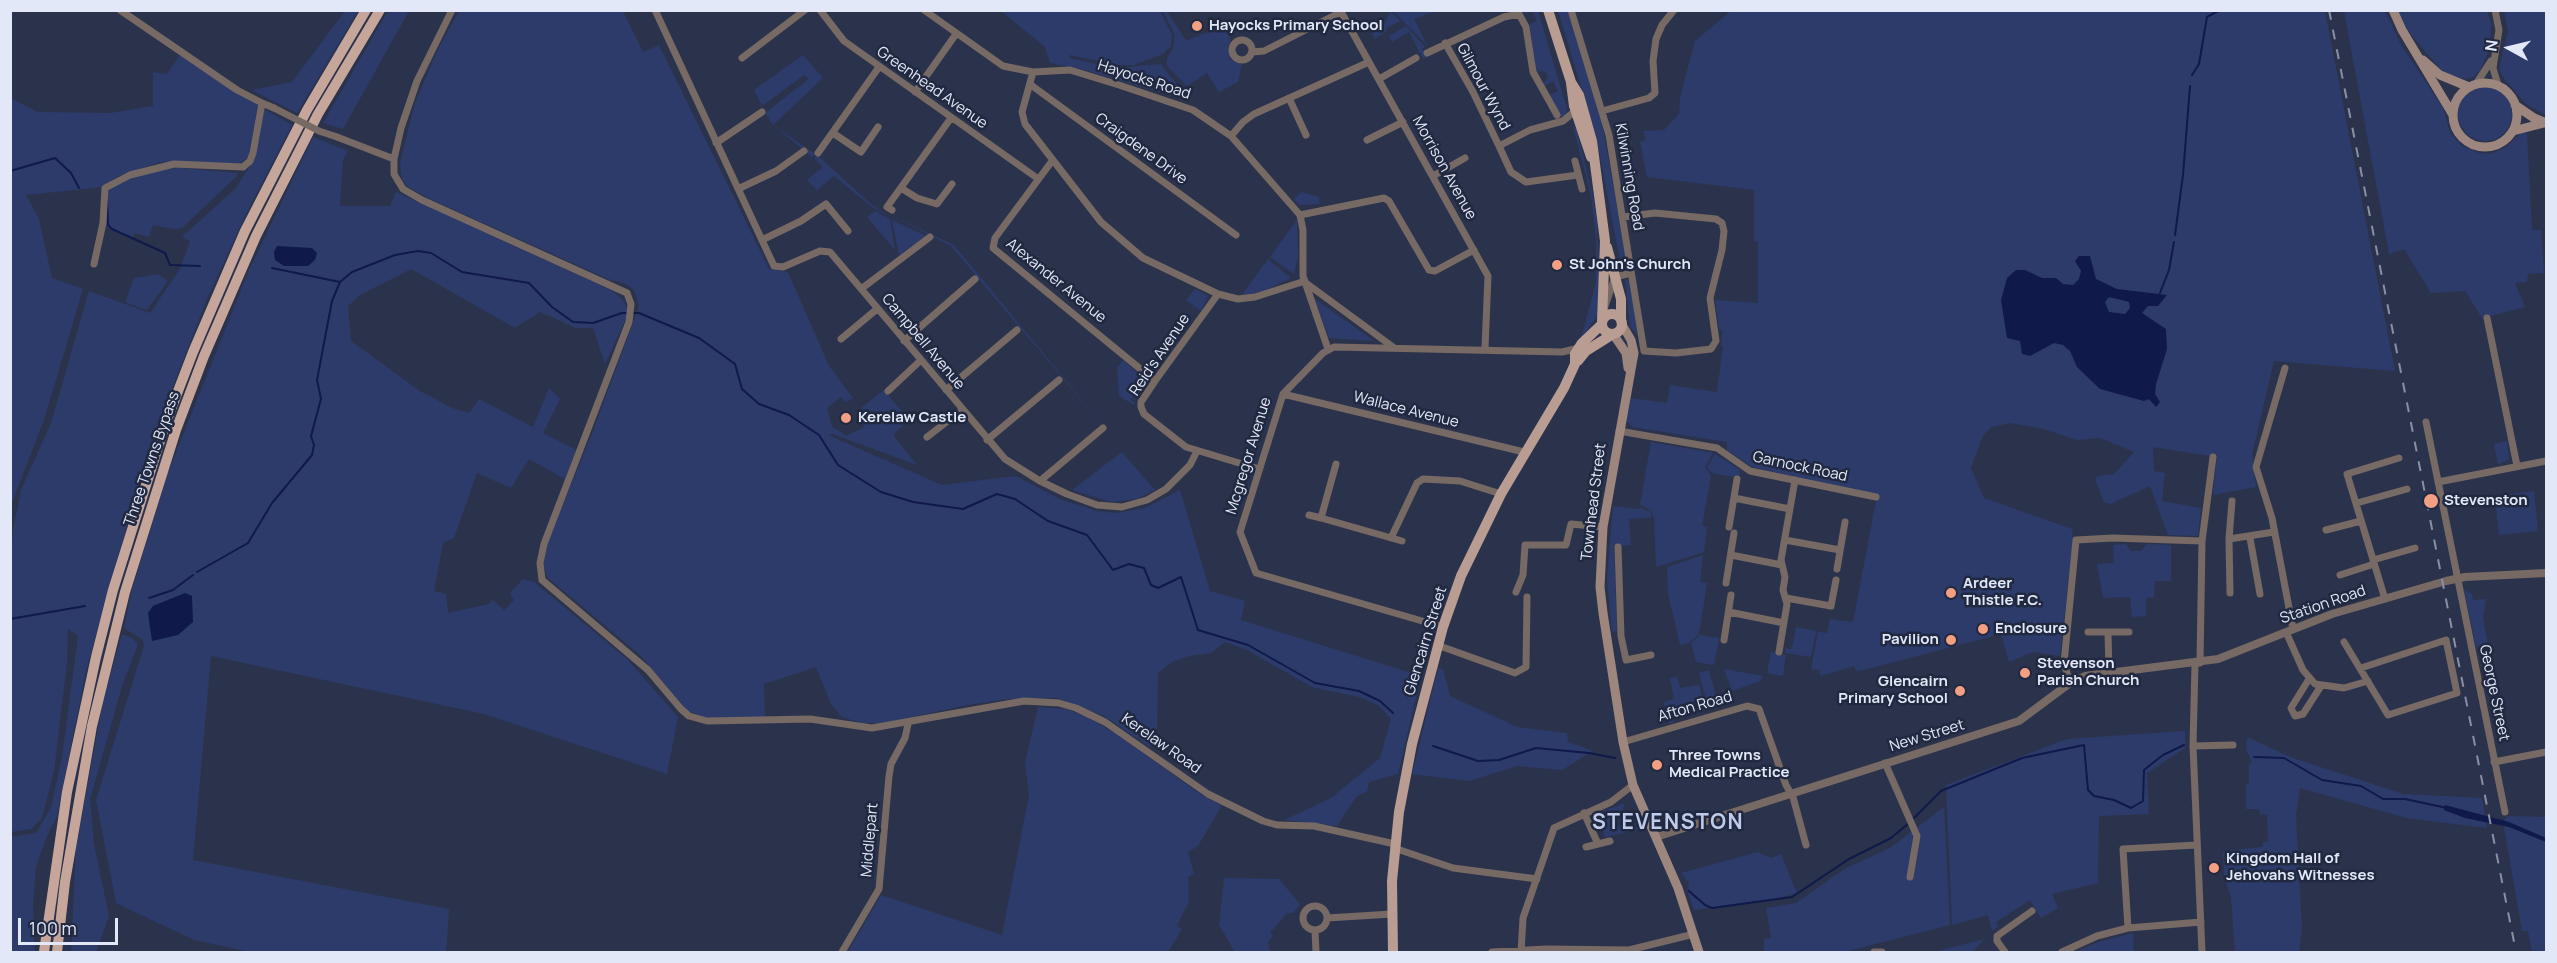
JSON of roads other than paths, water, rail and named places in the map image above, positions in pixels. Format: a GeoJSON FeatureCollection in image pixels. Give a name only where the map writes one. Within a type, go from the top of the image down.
{"type":"FeatureCollection","features":[{"type":"Feature","properties":{"kind":"highway","name":"Three Towns Bypass"},"geometry":{"type":"LineString","coordinates":[[45,952],[67,792],[96,657],[113,590],[165,425],[193,352],[250,221],[307,110],[366,10]]}},
{"type":"Feature","properties":{"kind":"highway","name":"Three Towns Bypass"},"geometry":{"type":"LineString","coordinates":[[57,952],[64,882],[92,726],[124,592],[176,430],[231,291],[261,225],[318,114],[380,10]]}},
{"type":"Feature","properties":{"kind":"main road"},"geometry":{"type":"LineString","coordinates":[[2393,10],[2416,55],[2452,115],[2459,134],[2476,146],[2497,145],[2521,127],[2547,123]]}},
{"type":"Feature","properties":{"kind":"main road"},"geometry":{"type":"LineString","coordinates":[[1550,13],[1592,141],[1605,241],[1602,323],[1604,331],[1613,334],[1618,331],[1621,322],[1621,299],[1605,241]]}},
{"type":"Feature","properties":{"kind":"main road"},"geometry":{"type":"LineString","coordinates":[[2416,55],[2440,75],[2472,85],[2498,86],[2506,90],[2516,105],[2534,118],[2547,123]]}},
{"type":"Feature","properties":{"kind":"main road"},"geometry":{"type":"LineString","coordinates":[[1571,82],[1575,111],[1593,162]]}},
{"type":"Feature","properties":{"kind":"main road"},"geometry":{"type":"LineString","coordinates":[[2452,115],[2460,94],[2472,85]]}},
{"type":"Feature","properties":{"kind":"main road"},"geometry":{"type":"LineString","coordinates":[[2513,131],[2516,123],[2516,105]]}},
{"type":"Feature","properties":{"kind":"main road"},"geometry":{"type":"LineString","coordinates":[[1602,323],[1611,314],[1621,322],[1631,340]]}},
{"type":"Feature","properties":{"kind":"main road","name":"Glencairn Street"},"geometry":{"type":"LineString","coordinates":[[1393,952],[1395,846],[1406,772],[1437,645],[1461,576],[1501,494],[1564,388],[1575,364],[1579,348],[1602,323]]}},
{"type":"Feature","properties":{"kind":"main road","name":"Glencairn Street"},"geometry":{"type":"LineString","coordinates":[[1575,364],[1586,351],[1613,334]]}},
{"type":"Feature","properties":{"kind":"main road","name":"Townhead Street"},"geometry":{"type":"LineString","coordinates":[[1613,334],[1626,353],[1628,374]]}},
{"type":"Feature","properties":{"kind":"main road","name":"Townhead Street"},"geometry":{"type":"LineString","coordinates":[[1631,340],[1634,353],[1628,374],[1603,527],[1600,587],[1623,742],[1634,785],[1695,934],[1699,952]]}},
{"type":"Feature","properties":{"kind":"street"},"geometry":{"type":"LineString","coordinates":[[120,10],[237,90],[319,131],[394,159],[417,81],[452,10]]}},
{"type":"Feature","properties":{"kind":"street"},"geometry":{"type":"LineString","coordinates":[[655,10],[762,240],[801,221],[826,204],[849,231]]}},
{"type":"Feature","properties":{"kind":"street"},"geometry":{"type":"LineString","coordinates":[[742,58],[805,10]]}},
{"type":"Feature","properties":{"kind":"street","name":"Greenhead Avenue"},"geometry":{"type":"LineString","coordinates":[[820,10],[841,39],[1037,178]]}},
{"type":"Feature","properties":{"kind":"street","name":"Hayocks Road"},"geometry":{"type":"LineString","coordinates":[[924,10],[1003,66],[1033,72],[1070,70],[1170,101],[1202,114],[1231,136],[1300,215]]}},
{"type":"Feature","properties":{"kind":"street","name":"Kilwinning Road"},"geometry":{"type":"LineString","coordinates":[[1571,10],[1602,111],[1623,217],[1644,351],[1676,352],[1708,350],[1714,347],[1716,341],[1710,298],[1722,250],[1724,231],[1722,223],[1716,219],[1655,213],[1623,217]]}},
{"type":"Feature","properties":{"kind":"street"},"geometry":{"type":"LineString","coordinates":[[1602,111],[1650,98],[1655,93],[1653,61],[1656,39],[1662,25],[1674,10]]}},
{"type":"Feature","properties":{"kind":"street"},"geometry":{"type":"LineString","coordinates":[[2495,10],[2499,30],[2494,76],[2498,86]]}},
{"type":"Feature","properties":{"kind":"street"},"geometry":{"type":"LineString","coordinates":[[1252,52],[1264,51],[1341,11]]}},
{"type":"Feature","properties":{"kind":"street","name":"Morrison Avenue"},"geometry":{"type":"LineString","coordinates":[[1341,11],[1489,279],[1485,348]]}},
{"type":"Feature","properties":{"kind":"street","name":"Gilmour Wynd"},"geometry":{"type":"LineString","coordinates":[[1427,53],[1504,16],[1519,14],[1526,27],[1533,72],[1557,115]]}},
{"type":"Feature","properties":{"kind":"street"},"geometry":{"type":"LineString","coordinates":[[915,92],[957,34]]}},
{"type":"Feature","properties":{"kind":"street","name":"Gilmour Wynd"},"geometry":{"type":"LineString","coordinates":[[1445,44],[1473,92],[1499,146],[1530,130],[1563,121],[1575,111]]}},
{"type":"Feature","properties":{"kind":"street"},"geometry":{"type":"LineString","coordinates":[[2472,85],[2495,52]]}},
{"type":"Feature","properties":{"kind":"street"},"geometry":{"type":"LineString","coordinates":[[1379,79],[1416,58]]}},
{"type":"Feature","properties":{"kind":"street"},"geometry":{"type":"LineString","coordinates":[[1231,136],[1248,118],[1369,62]]}},
{"type":"Feature","properties":{"kind":"street"},"geometry":{"type":"LineString","coordinates":[[818,153],[879,67]]}},
{"type":"Feature","properties":{"kind":"street"},"geometry":{"type":"LineString","coordinates":[[1033,72],[1022,112],[1023,121],[1101,222],[1143,258],[1218,294],[1247,299],[1305,281]]}},
{"type":"Feature","properties":{"kind":"street","name":"Craigdene Drive"},"geometry":{"type":"LineString","coordinates":[[1031,85],[1236,235]]}},
{"type":"Feature","properties":{"kind":"street"},"geometry":{"type":"LineString","coordinates":[[1289,98],[1306,135]]}},
{"type":"Feature","properties":{"kind":"street"},"geometry":{"type":"LineString","coordinates":[[94,264],[102,233],[105,188],[130,175],[174,164],[243,167],[250,161],[253,153],[262,103]]}},
{"type":"Feature","properties":{"kind":"street"},"geometry":{"type":"LineString","coordinates":[[1540,108],[1550,103]]}},
{"type":"Feature","properties":{"kind":"street"},"geometry":{"type":"LineString","coordinates":[[716,143],[762,112]]}},
{"type":"Feature","properties":{"kind":"street"},"geometry":{"type":"LineString","coordinates":[[892,210],[887,207],[951,118]]}},
{"type":"Feature","properties":{"kind":"street"},"geometry":{"type":"LineString","coordinates":[[1563,121],[1580,128]]}},
{"type":"Feature","properties":{"kind":"street"},"geometry":{"type":"LineString","coordinates":[[1367,140],[1403,122]]}},
{"type":"Feature","properties":{"kind":"street"},"geometry":{"type":"LineString","coordinates":[[832,133],[861,152],[879,127]]}},
{"type":"Feature","properties":{"kind":"street"},"geometry":{"type":"LineString","coordinates":[[1499,146],[1511,172],[1526,183],[1578,175]]}},
{"type":"Feature","properties":{"kind":"street"},"geometry":{"type":"LineString","coordinates":[[738,189],[776,171],[804,151]]}},
{"type":"Feature","properties":{"kind":"street"},"geometry":{"type":"LineString","coordinates":[[1433,176],[1465,158]]}},
{"type":"Feature","properties":{"kind":"street","name":"Kerelaw Road"},"geometry":{"type":"LineString","coordinates":[[394,159],[394,174],[407,192],[622,289],[630,299],[631,317],[544,544],[540,562],[542,580],[648,670],[689,716],[707,721],[810,718],[864,728],[908,724],[982,707],[1024,701],[1059,703],[1076,708],[1105,722],[1208,794],[1263,821],[1277,825],[1314,826],[1395,846],[1453,868],[1537,879]]}},
{"type":"Feature","properties":{"kind":"street","name":"Alexander Avenue"},"geometry":{"type":"LineString","coordinates":[[1052,161],[994,238],[993,248],[1155,381]]}},
{"type":"Feature","properties":{"kind":"street"},"geometry":{"type":"LineString","coordinates":[[1575,161],[1582,189]]}},
{"type":"Feature","properties":{"kind":"street"},"geometry":{"type":"LineString","coordinates":[[901,188],[917,198],[937,204],[952,184]]}},
{"type":"Feature","properties":{"kind":"street"},"geometry":{"type":"LineString","coordinates":[[1474,250],[1435,271],[1429,270],[1389,201],[1384,198],[1300,215],[1304,230],[1305,281],[1328,349],[1485,348],[1562,352],[1579,348]]}},
{"type":"Feature","properties":{"kind":"street"},"geometry":{"type":"LineString","coordinates":[[861,289],[930,237]]}},
{"type":"Feature","properties":{"kind":"street","name":"Campbell Avenue"},"geometry":{"type":"LineString","coordinates":[[762,240],[774,266],[783,267],[820,251],[827,251],[987,440],[1005,459],[1040,482],[1097,505],[1122,507],[1135,505],[1166,489],[1190,465],[1197,451]]}},
{"type":"Feature","properties":{"kind":"street"},"geometry":{"type":"LineString","coordinates":[[1604,309],[1615,277],[1631,273]]}},
{"type":"Feature","properties":{"kind":"street"},"geometry":{"type":"LineString","coordinates":[[904,341],[975,279]]}},
{"type":"Feature","properties":{"kind":"street"},"geometry":{"type":"LineString","coordinates":[[1305,281],[1393,347]]}},
{"type":"Feature","properties":{"kind":"street","name":"Reid's Avenue"},"geometry":{"type":"LineString","coordinates":[[1218,294],[1141,402],[1142,413],[1186,447],[1258,469]]}},
{"type":"Feature","properties":{"kind":"street"},"geometry":{"type":"LineString","coordinates":[[841,339],[877,309]]}},
{"type":"Feature","properties":{"kind":"street"},"geometry":{"type":"LineString","coordinates":[[2487,318],[2517,466]]}},
{"type":"Feature","properties":{"kind":"street"},"geometry":{"type":"LineString","coordinates":[[946,390],[1017,330]]}},
{"type":"Feature","properties":{"kind":"street"},"geometry":{"type":"LineString","coordinates":[[1631,340],[1642,338]]}},
{"type":"Feature","properties":{"kind":"street","name":"Mcgregor Avenue"},"geometry":{"type":"LineString","coordinates":[[1328,349],[1283,393],[1239,535],[1256,573],[1443,627]]}},
{"type":"Feature","properties":{"kind":"street"},"geometry":{"type":"LineString","coordinates":[[1562,352],[1575,364]]}},
{"type":"Feature","properties":{"kind":"street"},"geometry":{"type":"LineString","coordinates":[[888,391],[921,360]]}},
{"type":"Feature","properties":{"kind":"street"},"geometry":{"type":"LineString","coordinates":[[2285,368],[2256,466],[2274,532],[2290,631],[2309,679],[2321,686],[2344,688],[2368,681]]}},
{"type":"Feature","properties":{"kind":"street"},"geometry":{"type":"LineString","coordinates":[[987,440],[1059,380]]}},
{"type":"Feature","properties":{"kind":"street","name":"Wallace Avenue"},"geometry":{"type":"LineString","coordinates":[[1283,393],[1524,452]]}},
{"type":"Feature","properties":{"kind":"street"},"geometry":{"type":"LineString","coordinates":[[927,437],[962,410]]}},
{"type":"Feature","properties":{"kind":"street","name":"George Street"},"geometry":{"type":"LineString","coordinates":[[2426,422],[2505,812]]}},
{"type":"Feature","properties":{"kind":"street"},"geometry":{"type":"LineString","coordinates":[[1040,482],[1103,428]]}},
{"type":"Feature","properties":{"kind":"street","name":"Garnock Road"},"geometry":{"type":"LineString","coordinates":[[1619,431],[1717,448],[1746,470],[1876,497]]}},
{"type":"Feature","properties":{"kind":"street"},"geometry":{"type":"LineString","coordinates":[[2202,952],[2193,746],[2202,542],[2213,457]]}},
{"type":"Feature","properties":{"kind":"street"},"geometry":{"type":"LineString","coordinates":[[2385,598],[2347,474],[2399,458]]}},
{"type":"Feature","properties":{"kind":"street"},"geometry":{"type":"LineString","coordinates":[[2438,482],[2547,461]]}},
{"type":"Feature","properties":{"kind":"street"},"geometry":{"type":"LineString","coordinates":[[1321,518],[1336,464]]}},
{"type":"Feature","properties":{"kind":"street"},"geometry":{"type":"LineString","coordinates":[[1391,538],[1417,483],[1423,478],[1460,481],[1501,494]]}},
{"type":"Feature","properties":{"kind":"street"},"geometry":{"type":"LineString","coordinates":[[1726,583],[1731,555],[1737,479]]}},
{"type":"Feature","properties":{"kind":"street"},"geometry":{"type":"LineString","coordinates":[[1779,652],[1788,604],[1782,565],[1795,480]]}},
{"type":"Feature","properties":{"kind":"street"},"geometry":{"type":"LineString","coordinates":[[2357,503],[2406,489]]}},
{"type":"Feature","properties":{"kind":"street"},"geometry":{"type":"LineString","coordinates":[[1734,498],[1790,509]]}},
{"type":"Feature","properties":{"kind":"street"},"geometry":{"type":"LineString","coordinates":[[2230,593],[2229,539],[2232,501]]}},
{"type":"Feature","properties":{"kind":"street"},"geometry":{"type":"LineString","coordinates":[[1309,515],[1402,542]]}},
{"type":"Feature","properties":{"kind":"street"},"geometry":{"type":"LineString","coordinates":[[2326,530],[2361,521]]}},
{"type":"Feature","properties":{"kind":"street"},"geometry":{"type":"LineString","coordinates":[[1837,569],[1845,522]]}},
{"type":"Feature","properties":{"kind":"street"},"geometry":{"type":"LineString","coordinates":[[1516,592],[1523,575],[1525,545],[1566,545],[1570,524],[1603,527]]}},
{"type":"Feature","properties":{"kind":"street"},"geometry":{"type":"LineString","coordinates":[[2229,539],[2250,538],[2274,532]]}},
{"type":"Feature","properties":{"kind":"street"},"geometry":{"type":"LineString","coordinates":[[2070,683],[2064,663],[2076,540],[2113,538],[2202,542]]}},
{"type":"Feature","properties":{"kind":"street"},"geometry":{"type":"LineString","coordinates":[[2250,538],[2260,594]]}},
{"type":"Feature","properties":{"kind":"street"},"geometry":{"type":"LineString","coordinates":[[1785,540],[1840,550]]}},
{"type":"Feature","properties":{"kind":"street"},"geometry":{"type":"LineString","coordinates":[[1618,547],[1621,636],[1626,660],[1651,656]]}},
{"type":"Feature","properties":{"kind":"street"},"geometry":{"type":"LineString","coordinates":[[2340,575],[2415,548]]}},
{"type":"Feature","properties":{"kind":"street"},"geometry":{"type":"LineString","coordinates":[[1731,555],[1782,565]]}},
{"type":"Feature","properties":{"kind":"street","name":"Station Road"},"geometry":{"type":"LineString","coordinates":[[2197,664],[2237,653],[2332,614],[2457,579],[2547,573]]}},
{"type":"Feature","properties":{"kind":"street"},"geometry":{"type":"LineString","coordinates":[[1786,598],[1831,606],[1836,580]]}},
{"type":"Feature","properties":{"kind":"street"},"geometry":{"type":"LineString","coordinates":[[1724,640],[1731,595]]}},
{"type":"Feature","properties":{"kind":"street"},"geometry":{"type":"LineString","coordinates":[[1437,645],[1515,673],[1526,667],[1527,597]]}},
{"type":"Feature","properties":{"kind":"street"},"geometry":{"type":"LineString","coordinates":[[1729,612],[1784,623]]}},
{"type":"Feature","properties":{"kind":"street"},"geometry":{"type":"LineString","coordinates":[[2088,632],[2129,632]]}},
{"type":"Feature","properties":{"kind":"street"},"geometry":{"type":"LineString","coordinates":[[2108,632],[2109,673]]}},
{"type":"Feature","properties":{"kind":"street"},"geometry":{"type":"LineString","coordinates":[[1607,638],[1621,636]]}},
{"type":"Feature","properties":{"kind":"street"},"geometry":{"type":"LineString","coordinates":[[2344,642],[2388,715],[2457,693],[2446,640],[2361,668]]}},
{"type":"Feature","properties":{"kind":"street","name":"New Street"},"geometry":{"type":"LineString","coordinates":[[1656,837],[2023,719],[2070,683],[2091,675],[2197,664]]}},
{"type":"Feature","properties":{"kind":"street"},"geometry":{"type":"LineString","coordinates":[[2309,679],[2291,708],[2295,716],[2303,714],[2321,686]]}},
{"type":"Feature","properties":{"kind":"street","name":"Afton Road"},"geometry":{"type":"LineString","coordinates":[[1623,742],[1747,706],[1756,707],[1762,713],[1791,792]]}},
{"type":"Feature","properties":{"kind":"street","name":"Middlepart"},"geometry":{"type":"LineString","coordinates":[[842,952],[879,889],[891,764],[905,738],[908,724]]}},
{"type":"Feature","properties":{"kind":"street"},"geometry":{"type":"LineString","coordinates":[[2193,746],[2233,745]]}},
{"type":"Feature","properties":{"kind":"street"},"geometry":{"type":"LineString","coordinates":[[2494,762],[2547,752]]}},
{"type":"Feature","properties":{"kind":"street"},"geometry":{"type":"LineString","coordinates":[[1885,763],[1912,820],[1917,843],[1910,877]]}},
{"type":"Feature","properties":{"kind":"street"},"geometry":{"type":"LineString","coordinates":[[1521,951],[1523,918],[1554,828],[1611,802],[1634,785]]}},
{"type":"Feature","properties":{"kind":"street"},"geometry":{"type":"LineString","coordinates":[[1791,792],[1806,845]]}},
{"type":"Feature","properties":{"kind":"street"},"geometry":{"type":"LineString","coordinates":[[1584,813],[1598,844]]}},
{"type":"Feature","properties":{"kind":"street"},"geometry":{"type":"LineString","coordinates":[[1586,847],[1610,841]]}},
{"type":"Feature","properties":{"kind":"street"},"geometry":{"type":"LineString","coordinates":[[2128,928],[2123,849],[2197,845]]}},
{"type":"Feature","properties":{"kind":"street"},"geometry":{"type":"LineString","coordinates":[[1318,907],[1327,918],[1323,928],[1315,930],[1310,930],[1304,923],[1304,914],[1307,909],[1318,907]]}},
{"type":"Feature","properties":{"kind":"street"},"geometry":{"type":"LineString","coordinates":[[2005,952],[1997,941],[1997,936],[2032,911]]}},
{"type":"Feature","properties":{"kind":"street"},"geometry":{"type":"LineString","coordinates":[[1327,918],[1392,914]]}},
{"type":"Feature","properties":{"kind":"street"},"geometry":{"type":"LineString","coordinates":[[2062,952],[2097,936],[2128,928],[2201,922]]}},
{"type":"Feature","properties":{"kind":"street"},"geometry":{"type":"LineString","coordinates":[[1315,930],[1316,952]]}},
{"type":"Feature","properties":{"kind":"street"},"geometry":{"type":"LineString","coordinates":[[1492,952],[1629,951],[1695,934]]}},
{"type":"Feature","properties":{"kind":"street"},"geometry":{"type":"LineString","coordinates":[[1874,952],[1882,952]]}},
{"type":"Feature","properties":{"kind":"waterway"},"geometry":{"type":"LineString","coordinates":[[2192,75],[2199,64],[2207,17],[2220,10]]}},
{"type":"Feature","properties":{"kind":"waterway"},"geometry":{"type":"LineString","coordinates":[[2175,235],[2183,175],[2190,86]]}},
{"type":"Feature","properties":{"kind":"waterway"},"geometry":{"type":"LineString","coordinates":[[10,171],[55,158],[71,173],[79,188]]}},
{"type":"Feature","properties":{"kind":"waterway"},"geometry":{"type":"LineString","coordinates":[[107,200],[108,225],[112,229],[165,253],[170,265],[200,266]]}},
{"type":"Feature","properties":{"kind":"waterway"},"geometry":{"type":"LineString","coordinates":[[2160,293],[2169,270],[2174,242]]}},
{"type":"Feature","properties":{"kind":"waterway"},"geometry":{"type":"LineString","coordinates":[[197,572],[248,543],[272,503],[312,455],[314,445],[311,436],[321,399],[317,380],[332,301],[340,282],[352,272],[395,255],[418,251],[431,253],[462,272],[529,283],[552,307],[573,322],[593,323],[622,313],[639,313],[699,338],[735,364],[742,389],[759,404],[789,415],[819,435],[838,465],[881,492],[913,502],[963,509],[997,494],[1015,499],[1048,521],[1087,535],[1113,570],[1129,564],[1144,568],[1151,585],[1158,588],[1181,577],[1198,630],[1248,645],[1315,683],[1359,691],[1380,701],[1393,713]]}},
{"type":"Feature","properties":{"kind":"waterway"},"geometry":{"type":"LineString","coordinates":[[272,268],[340,282]]}},
{"type":"Feature","properties":{"kind":"waterway"},"geometry":{"type":"LineString","coordinates":[[149,598],[173,590],[193,575]]}},
{"type":"Feature","properties":{"kind":"waterway"},"geometry":{"type":"LineString","coordinates":[[10,619],[85,606]]}},
{"type":"Feature","properties":{"kind":"waterway"},"geometry":{"type":"LineString","coordinates":[[1913,819],[1941,791],[2022,758],[2084,745],[2088,790],[2094,796],[2114,800],[2131,808],[2143,801],[2144,770],[2163,755],[2184,745]]}},
{"type":"Feature","properties":{"kind":"waterway"},"geometry":{"type":"LineString","coordinates":[[1433,746],[1478,761],[1499,760],[1536,748],[1615,758]]}},
{"type":"Feature","properties":{"kind":"waterway"},"geometry":{"type":"LineString","coordinates":[[2254,757],[2284,758],[2322,780],[2361,786],[2383,799],[2405,799],[2447,808]]}},
{"type":"Feature","properties":{"kind":"waterway"},"geometry":{"type":"LineString","coordinates":[[1689,891],[1712,908],[1792,897],[1849,859],[1891,838],[1909,823]]}},
{"type":"Feature","properties":{"kind":"railway"},"geometry":{"type":"LineString","coordinates":[[2329,10],[2516,952]]}},
{"type":"Feature","properties":{"kind":"place","name":"Hayocks Primary School"},"geometry":{"type":"Point","coordinates":[1197,26]}},
{"type":"Feature","properties":{"kind":"place","name":"St John's Church"},"geometry":{"type":"Point","coordinates":[1557,265]}},
{"type":"Feature","properties":{"kind":"place","name":"Kerelaw Castle"},"geometry":{"type":"Point","coordinates":[846,418]}},
{"type":"Feature","properties":{"kind":"place","name":"Stevenston"},"geometry":{"type":"Point","coordinates":[2431,501]}},
{"type":"Feature","properties":{"kind":"place","name":"Ardeer Thistle F.C."},"geometry":{"type":"Point","coordinates":[1951,593]}},
{"type":"Feature","properties":{"kind":"place","name":"Enclosure"},"geometry":{"type":"Point","coordinates":[1983,629]}},
{"type":"Feature","properties":{"kind":"place","name":"Pavilion"},"geometry":{"type":"Point","coordinates":[1951,640]}},
{"type":"Feature","properties":{"kind":"place","name":"Stevenson Parish Church"},"geometry":{"type":"Point","coordinates":[2025,673]}},
{"type":"Feature","properties":{"kind":"place","name":"Glencairn Primary School"},"geometry":{"type":"Point","coordinates":[1960,691]}},
{"type":"Feature","properties":{"kind":"place","name":"Three Towns Medical Practice"},"geometry":{"type":"Point","coordinates":[1657,765]}},
{"type":"Feature","properties":{"kind":"place","name":"Kingdom Hall of Jehovahs Witnesses"},"geometry":{"type":"Point","coordinates":[2214,868]}},
{"type":"Feature","properties":{"kind":"district","name":"STEVENSTON"},"geometry":{"type":"Point","coordinates":[1668,823]}}]}
